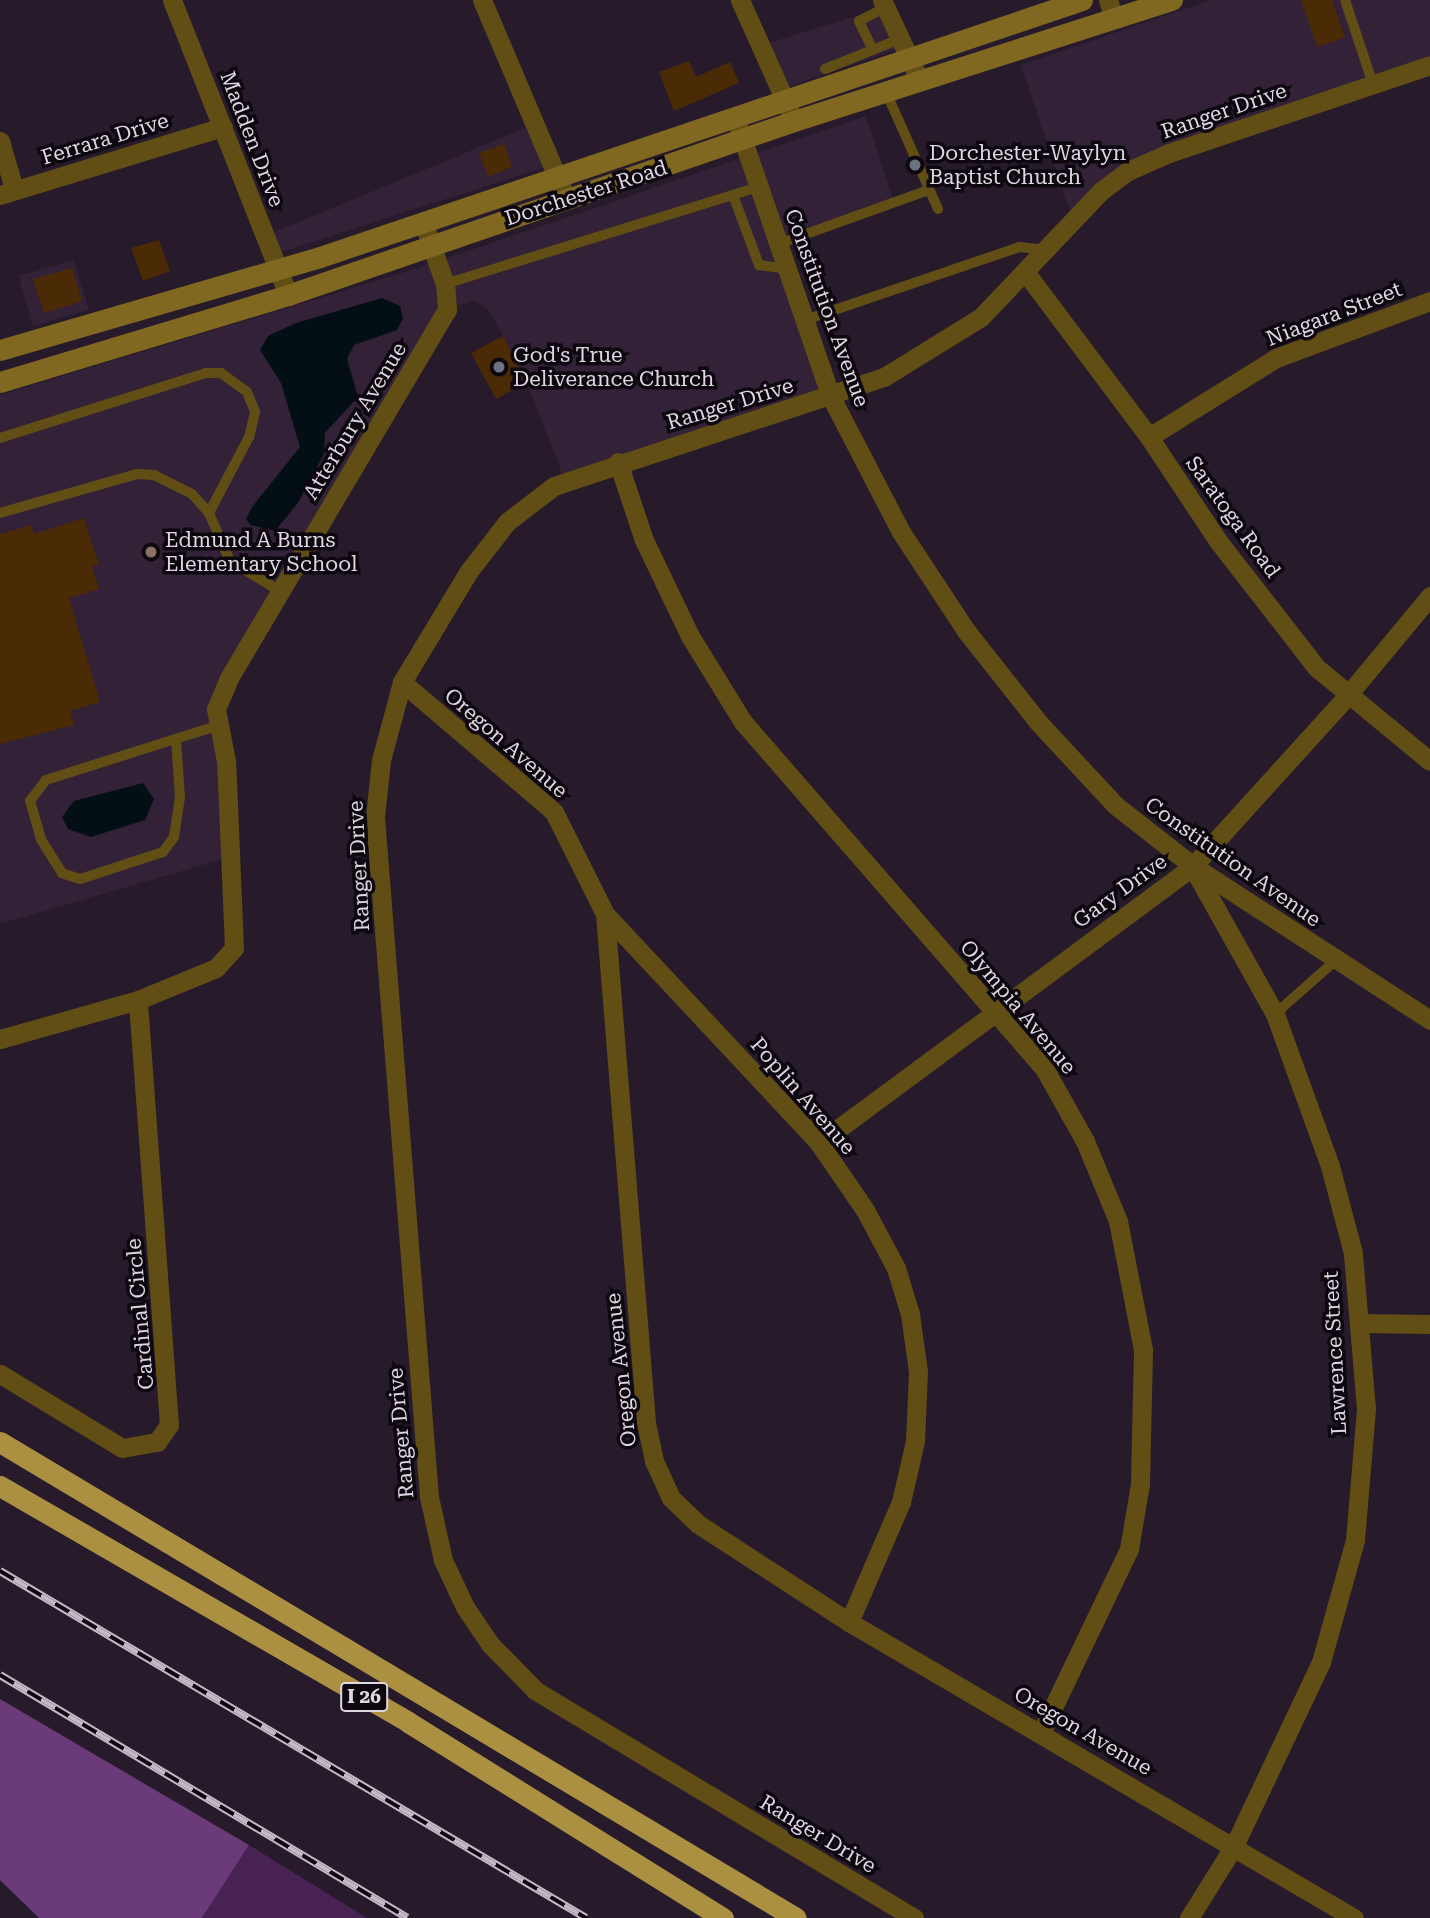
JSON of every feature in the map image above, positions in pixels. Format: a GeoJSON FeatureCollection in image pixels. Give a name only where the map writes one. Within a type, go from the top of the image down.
{"type":"FeatureCollection","features":[{"type":"Feature","properties":{"kind":"highway","name":"I 26"},"geometry":{"type":"LineString","coordinates":[[0,1442],[796,1918]]}},
{"type":"Feature","properties":{"kind":"highway","name":"I 26"},"geometry":{"type":"LineString","coordinates":[[0,1486],[408,1722],[723,1918]]}},
{"type":"Feature","properties":{"kind":"main road","name":"Dorchester Road"},"geometry":{"type":"LineString","coordinates":[[0,350],[278,269],[786,100],[905,49],[1082,0]]}},
{"type":"Feature","properties":{"kind":"main road","name":"Dorchester Road"},"geometry":{"type":"LineString","coordinates":[[0,382],[288,295],[566,198],[920,81],[1111,10],[1172,0]]}},
{"type":"Feature","properties":{"kind":"street","name":"Madden Drive"},"geometry":{"type":"LineString","coordinates":[[172,0],[288,295]]}},
{"type":"Feature","properties":{"kind":"street"},"geometry":{"type":"LineString","coordinates":[[482,0],[566,198]]}},
{"type":"Feature","properties":{"kind":"street"},"geometry":{"type":"LineString","coordinates":[[740,0],[794,121]]}},
{"type":"Feature","properties":{"kind":"street"},"geometry":{"type":"LineString","coordinates":[[884,4],[920,81]]}},
{"type":"Feature","properties":{"kind":"street","name":"Ranger Drive"},"geometry":{"type":"LineString","coordinates":[[914,1918],[535,1690],[490,1644],[465,1607],[443,1560],[429,1497],[375,817],[381,760],[402,682],[469,571],[507,522],[554,486],[618,461],[831,397],[884,377],[981,317],[1026,274],[1101,191],[1128,171],[1430,65]]}},
{"type":"Feature","properties":{"kind":"street","name":"Constitution Avenue"},"geometry":{"type":"LineString","coordinates":[[735,117],[831,397],[901,532],[967,632],[1038,722],[1115,805],[1193,866],[1335,961],[1430,1020]]}},
{"type":"Feature","properties":{"kind":"street","name":"Ferrara Drive"},"geometry":{"type":"LineString","coordinates":[[7,192],[223,127]]}},
{"type":"Feature","properties":{"kind":"street"},"geometry":{"type":"LineString","coordinates":[[0,141],[7,192]]}},
{"type":"Feature","properties":{"kind":"street","name":"Atterbury Avenue"},"geometry":{"type":"LineString","coordinates":[[0,1039],[138,1000],[216,968],[234,948],[226,761],[216,709],[229,678],[433,338],[447,310],[446,284],[423,222]]}},
{"type":"Feature","properties":{"kind":"street","name":"Saratoga Road"},"geometry":{"type":"LineString","coordinates":[[1026,274],[1149,437],[1218,541],[1317,667],[1347,696],[1430,761]]}},
{"type":"Feature","properties":{"kind":"street","name":"Niagara Street"},"geometry":{"type":"LineString","coordinates":[[1149,437],[1276,358],[1430,302]]}},
{"type":"Feature","properties":{"kind":"street","name":"Olympia Avenue"},"geometry":{"type":"LineString","coordinates":[[618,461],[644,540],[690,636],[743,722],[1044,1068],[1085,1141],[1118,1221],[1143,1350],[1140,1484],[1129,1549],[1041,1733]]}},
{"type":"Feature","properties":{"kind":"street","name":"Gary Drive"},"geometry":{"type":"LineString","coordinates":[[819,1143],[1193,866],[1347,696],[1430,596]]}},
{"type":"Feature","properties":{"kind":"street","name":"Oregon Avenue"},"geometry":{"type":"LineString","coordinates":[[402,682],[554,812],[605,914],[646,1423],[654,1461],[671,1498],[698,1524],[849,1622],[1354,1918]]}},
{"type":"Feature","properties":{"kind":"street","name":"Lawrence Street"},"geometry":{"type":"LineString","coordinates":[[1189,1918],[1234,1846],[1321,1662],[1355,1539],[1366,1409],[1353,1253],[1330,1166],[1275,1014],[1193,866]]}},
{"type":"Feature","properties":{"kind":"street","name":"Poplin Avenue"},"geometry":{"type":"LineString","coordinates":[[605,914],[819,1143],[865,1210],[896,1268],[910,1314],[918,1372],[915,1441],[901,1503],[849,1622]]}},
{"type":"Feature","properties":{"kind":"street","name":"Cardinal Circle"},"geometry":{"type":"LineString","coordinates":[[0,1374],[122,1448],[141,1449],[157,1442],[169,1425],[138,1000]]}},
{"type":"Feature","properties":{"kind":"street"},"geometry":{"type":"LineString","coordinates":[[1360,1322],[1430,1324]]}},
{"type":"Feature","properties":{"kind":"lane"},"geometry":{"type":"LineString","coordinates":[[1345,0],[1373,84]]}},
{"type":"Feature","properties":{"kind":"lane"},"geometry":{"type":"LineString","coordinates":[[873,50],[859,21],[884,4]]}},
{"type":"Feature","properties":{"kind":"lane"},"geometry":{"type":"LineString","coordinates":[[825,69],[873,50],[905,49]]}},
{"type":"Feature","properties":{"kind":"lane"},"geometry":{"type":"LineString","coordinates":[[886,92],[938,209]]}},
{"type":"Feature","properties":{"kind":"lane"},"geometry":{"type":"LineString","coordinates":[[446,284],[759,187]]}},
{"type":"Feature","properties":{"kind":"lane"},"geometry":{"type":"LineString","coordinates":[[778,244],[929,190]]}},
{"type":"Feature","properties":{"kind":"lane"},"geometry":{"type":"LineString","coordinates":[[733,195],[759,265],[788,270]]}},
{"type":"Feature","properties":{"kind":"lane"},"geometry":{"type":"LineString","coordinates":[[805,320],[1019,247],[1046,250]]}},
{"type":"Feature","properties":{"kind":"lane"},"geometry":{"type":"LineString","coordinates":[[0,438],[206,373],[221,373],[247,392],[255,412],[249,437],[209,513]]}},
{"type":"Feature","properties":{"kind":"lane"},"geometry":{"type":"LineString","coordinates":[[0,513],[137,474],[175,482],[209,513],[219,545],[230,561],[280,591]]}},
{"type":"Feature","properties":{"kind":"lane"},"geometry":{"type":"LineString","coordinates":[[176,739],[180,797],[174,837],[163,852],[80,879],[62,873],[41,839],[30,801],[47,780],[219,725]]}},
{"type":"Feature","properties":{"kind":"lane"},"geometry":{"type":"LineString","coordinates":[[1275,1014],[1335,961]]}},
{"type":"Feature","properties":{"kind":"shaded area"},"geometry":{"type":"Polygon","coordinates":[[[1210,0],[1430,0],[1430,65],[1169,153],[1073,221],[1021,65],[1210,0]]]}},
{"type":"Feature","properties":{"kind":"shaded area"},"geometry":{"type":"Polygon","coordinates":[[[886,7],[904,47],[781,89],[761,45],[886,7]]]}},
{"type":"Feature","properties":{"kind":"shaded area","name":"Edmund A Burns Elementary School"},"geometry":{"type":"Polygon","coordinates":[[[866,116],[893,199],[776,238],[831,397],[565,481],[528,385],[491,313],[475,300],[447,310],[216,708],[230,857],[0,924],[0,395],[412,270],[866,116]]]}},
{"type":"Feature","properties":{"kind":"shaded area"},"geometry":{"type":"Polygon","coordinates":[[[535,124],[552,165],[272,255],[265,236],[535,124]]]}},
{"type":"Feature","properties":{"kind":"shaded area"},"geometry":{"type":"Polygon","coordinates":[[[74,260],[89,310],[33,326],[18,276],[74,260]]]}},
{"type":"Feature","properties":{"kind":"shaded area"},"geometry":{"type":"Polygon","coordinates":[[[382,298],[400,306],[403,318],[397,330],[354,345],[347,359],[358,397],[325,433],[324,454],[298,503],[275,531],[251,525],[246,519],[252,507],[300,447],[281,383],[260,350],[268,336],[296,323],[382,298]]]}},
{"type":"Feature","properties":{"kind":"shaded area"},"geometry":{"type":"Polygon","coordinates":[[[143,783],[154,799],[145,820],[91,837],[68,829],[62,817],[74,801],[143,783]]]}},
{"type":"Feature","properties":{"kind":"shaded area"},"geometry":{"type":"Polygon","coordinates":[[[0,1699],[249,1845],[202,1918],[39,1918],[0,1880],[0,1699]]]}},
{"type":"Feature","properties":{"kind":"shaded area"},"geometry":{"type":"Polygon","coordinates":[[[249,1845],[367,1918],[202,1918],[249,1845]]]}},
{"type":"Feature","properties":{"kind":"building"},"geometry":{"type":"Polygon","coordinates":[[[1301,0],[1332,0],[1345,37],[1317,47],[1301,0]]]}},
{"type":"Feature","properties":{"kind":"building"},"geometry":{"type":"Polygon","coordinates":[[[689,61],[696,77],[730,62],[739,83],[674,111],[659,72],[689,61]]]}},
{"type":"Feature","properties":{"kind":"building"},"geometry":{"type":"Polygon","coordinates":[[[504,144],[512,167],[488,177],[479,153],[504,144]]]}},
{"type":"Feature","properties":{"kind":"building"},"geometry":{"type":"Polygon","coordinates":[[[159,240],[170,271],[143,281],[131,248],[159,240]]]}},
{"type":"Feature","properties":{"kind":"building"},"geometry":{"type":"Polygon","coordinates":[[[72,268],[82,301],[44,313],[33,279],[72,268]]]}},
{"type":"Feature","properties":{"kind":"building","name":"God's True Deliverance Church"},"geometry":{"type":"Polygon","coordinates":[[[503,336],[527,382],[496,399],[471,353],[503,336]]]}},
{"type":"Feature","properties":{"kind":"building"},"geometry":{"type":"Polygon","coordinates":[[[84,518],[99,564],[92,567],[99,589],[69,598],[100,702],[70,711],[74,725],[0,744],[0,534],[31,525],[34,534],[84,518]]]}},
{"type":"Feature","properties":{"kind":"railway"},"geometry":{"type":"LineString","coordinates":[[0,1571],[586,1918]]}},
{"type":"Feature","properties":{"kind":"railway"},"geometry":{"type":"LineString","coordinates":[[0,1675],[407,1918]]}},
{"type":"Feature","properties":{"kind":"place","name":"Dorchester-Waylyn Baptist Church"},"geometry":{"type":"Point","coordinates":[915,165]}},
{"type":"Feature","properties":{"kind":"place","name":"God's True Deliverance Church"},"geometry":{"type":"Point","coordinates":[499,367]}},
{"type":"Feature","properties":{"kind":"place","name":"Edmund A Burns Elementary School"},"geometry":{"type":"Point","coordinates":[151,552]}}]}
